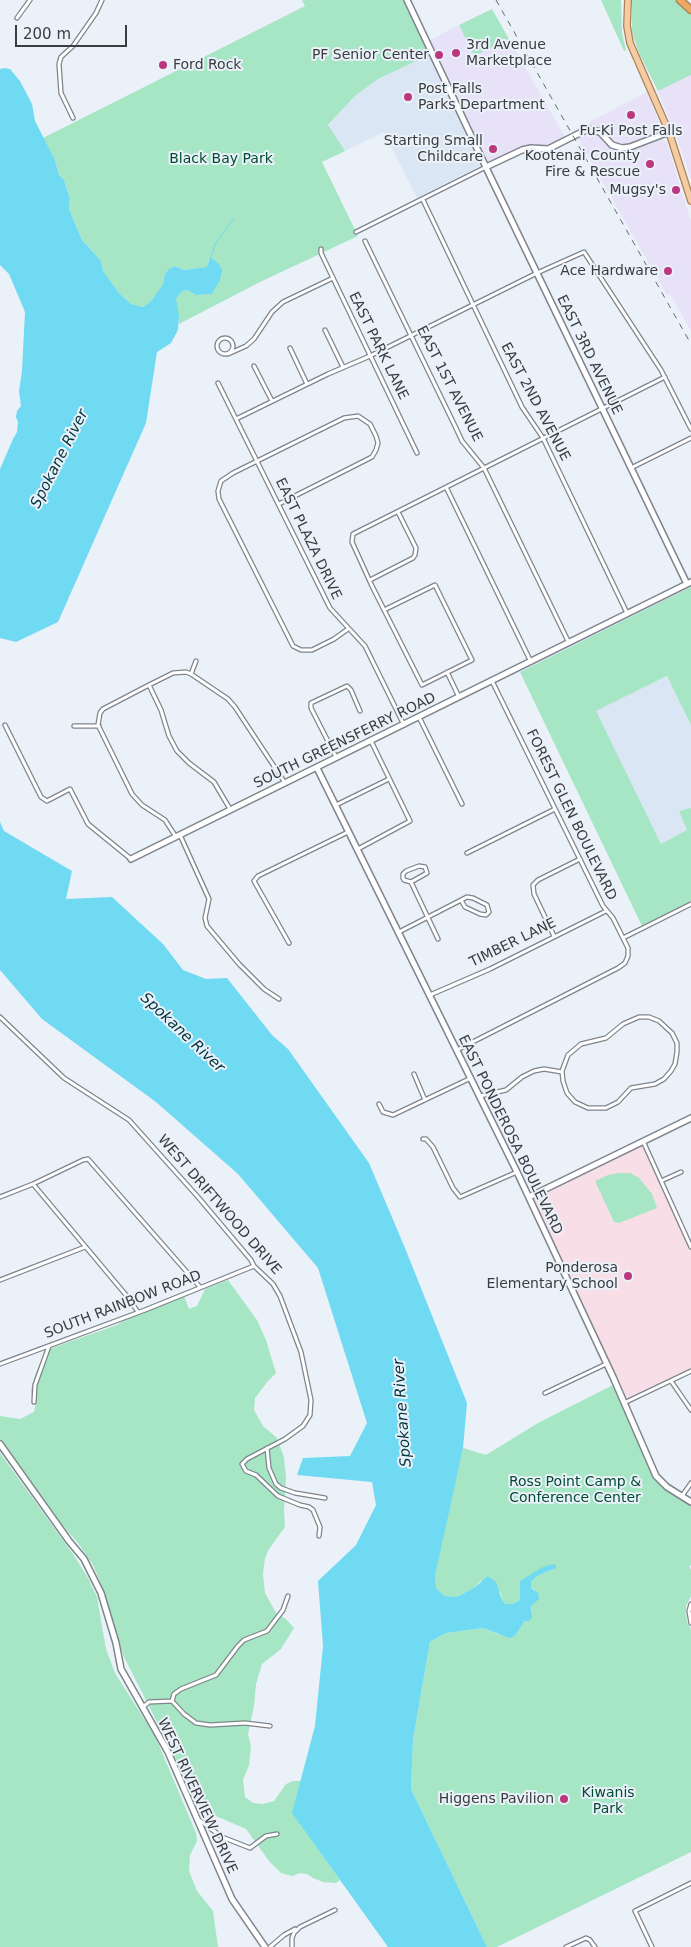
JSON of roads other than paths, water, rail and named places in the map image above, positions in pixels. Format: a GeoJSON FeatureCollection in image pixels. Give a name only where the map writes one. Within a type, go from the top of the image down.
{"type":"FeatureCollection","features":[{"type":"Feature","properties":{"kind":"highway"},"geometry":{"type":"LineString","coordinates":[[680,0],[691,10]]}},
{"type":"Feature","properties":{"kind":"main road"},"geometry":{"type":"LineString","coordinates":[[628,0],[627,26],[630,43],[669,132],[691,201]]}},
{"type":"Feature","properties":{"kind":"street"},"geometry":{"type":"LineString","coordinates":[[17,18],[30,0]]}},
{"type":"Feature","properties":{"kind":"street"},"geometry":{"type":"LineString","coordinates":[[73,118],[61,93],[59,64],[61,57],[74,46],[96,13],[102,0]]}},
{"type":"Feature","properties":{"kind":"street","name":"EAST 3RD AVENUE"},"geometry":{"type":"LineString","coordinates":[[407,0],[602,409],[689,583]]}},
{"type":"Feature","properties":{"kind":"street"},"geometry":{"type":"LineString","coordinates":[[356,232],[522,150],[531,148],[548,149],[588,130],[600,132],[612,145],[622,148],[631,147],[669,132]]}},
{"type":"Feature","properties":{"kind":"street","name":"EAST 2ND AVENUE"},"geometry":{"type":"LineString","coordinates":[[423,200],[522,407],[543,438],[628,614]]}},
{"type":"Feature","properties":{"kind":"street","name":"EAST 1ST AVENUE"},"geometry":{"type":"LineString","coordinates":[[366,240],[462,441],[484,468],[569,643]]}},
{"type":"Feature","properties":{"kind":"street","name":"EAST PARK LANE"},"geometry":{"type":"LineString","coordinates":[[321,249],[332,278],[417,453]]}},
{"type":"Feature","properties":{"kind":"street"},"geometry":{"type":"LineString","coordinates":[[236,419],[343,367],[370,356],[537,272],[584,252],[665,377],[691,429]]}},
{"type":"Feature","properties":{"kind":"street"},"geometry":{"type":"LineString","coordinates":[[246,346],[236,346],[225,338],[217,344],[218,352],[223,354],[228,354],[246,346],[260,332],[272,312],[283,302],[332,278]]}},
{"type":"Feature","properties":{"kind":"street"},"geometry":{"type":"LineString","coordinates":[[325,330],[343,367]]}},
{"type":"Feature","properties":{"kind":"street"},"geometry":{"type":"LineString","coordinates":[[228,354],[233,348],[232,342]]}},
{"type":"Feature","properties":{"kind":"street"},"geometry":{"type":"LineString","coordinates":[[290,348],[307,384]]}},
{"type":"Feature","properties":{"kind":"street"},"geometry":{"type":"LineString","coordinates":[[254,366],[272,401]]}},
{"type":"Feature","properties":{"kind":"street"},"geometry":{"type":"LineString","coordinates":[[384,610],[435,585],[472,660],[422,685],[384,610],[352,542],[355,533],[665,377]]}},
{"type":"Feature","properties":{"kind":"street","name":"EAST PLAZA DRIVE"},"geometry":{"type":"LineString","coordinates":[[218,383],[330,608],[364,646],[404,725]]}},
{"type":"Feature","properties":{"kind":"street"},"geometry":{"type":"LineString","coordinates":[[279,504],[369,459],[377,448],[377,439],[367,420],[358,416],[350,416],[257,461],[225,478],[220,483],[218,495],[293,646],[301,650],[312,650],[334,640],[348,629]]}},
{"type":"Feature","properties":{"kind":"street"},"geometry":{"type":"LineString","coordinates":[[631,468],[691,438]]}},
{"type":"Feature","properties":{"kind":"street"},"geometry":{"type":"LineString","coordinates":[[446,487],[531,662]]}},
{"type":"Feature","properties":{"kind":"street"},"geometry":{"type":"LineString","coordinates":[[370,580],[408,561],[415,555],[416,548],[398,512]]}},
{"type":"Feature","properties":{"kind":"street","name":"SOUTH GREENSFERRY ROAD"},"geometry":{"type":"LineString","coordinates":[[131,859],[689,583]]}},
{"type":"Feature","properties":{"kind":"street"},"geometry":{"type":"LineString","coordinates":[[191,674],[196,661]]}},
{"type":"Feature","properties":{"kind":"street"},"geometry":{"type":"LineString","coordinates":[[447,672],[459,698]]}},
{"type":"Feature","properties":{"kind":"street"},"geometry":{"type":"LineString","coordinates":[[279,999],[264,989],[238,964],[207,926],[204,918],[209,899],[178,836],[165,820],[142,804],[132,794],[98,726],[99,717],[103,708],[173,673],[191,674],[233,704],[285,783]]}},
{"type":"Feature","properties":{"kind":"street","name":"FOREST GLEN BOULEVARD"},"geometry":{"type":"LineString","coordinates":[[457,1050],[618,968],[624,964],[628,957],[628,948],[612,918],[606,911],[492,681]]}},
{"type":"Feature","properties":{"kind":"street"},"geometry":{"type":"LineString","coordinates":[[149,685],[161,710],[169,736],[177,751],[214,782],[231,810]]}},
{"type":"Feature","properties":{"kind":"street"},"geometry":{"type":"LineString","coordinates":[[336,758],[311,708],[311,703],[346,686],[351,690],[360,711]]}},
{"type":"Feature","properties":{"kind":"street"},"geometry":{"type":"LineString","coordinates":[[419,717],[462,804]]}},
{"type":"Feature","properties":{"kind":"street"},"geometry":{"type":"LineString","coordinates":[[5,725],[41,797],[47,801],[70,790],[88,824],[131,859]]}},
{"type":"Feature","properties":{"kind":"street"},"geometry":{"type":"LineString","coordinates":[[74,726],[98,726]]}},
{"type":"Feature","properties":{"kind":"street"},"geometry":{"type":"LineString","coordinates":[[358,849],[410,822],[371,741]]}},
{"type":"Feature","properties":{"kind":"street","name":"EAST PONDEROSA BOULEVARD"},"geometry":{"type":"LineString","coordinates":[[318,768],[518,1172],[576,1302],[607,1364],[656,1476],[667,1487],[691,1502]]}},
{"type":"Feature","properties":{"kind":"street"},"geometry":{"type":"LineString","coordinates":[[336,805],[389,779]]}},
{"type":"Feature","properties":{"kind":"street"},"geometry":{"type":"LineString","coordinates":[[467,853],[555,809]]}},
{"type":"Feature","properties":{"kind":"street"},"geometry":{"type":"LineString","coordinates":[[288,943],[254,881],[258,876],[349,832]]}},
{"type":"Feature","properties":{"kind":"street"},"geometry":{"type":"LineString","coordinates":[[554,936],[534,894],[533,885],[538,880],[580,859]]}},
{"type":"Feature","properties":{"kind":"street"},"geometry":{"type":"LineString","coordinates":[[411,882],[426,873],[426,867],[419,866],[403,874],[404,880],[411,882],[438,939]]}},
{"type":"Feature","properties":{"kind":"street"},"geometry":{"type":"LineString","coordinates":[[399,932],[461,900],[467,897],[473,898],[487,906],[490,912],[486,915],[480,914],[465,906],[461,900]]}},
{"type":"Feature","properties":{"kind":"street"},"geometry":{"type":"LineString","coordinates":[[623,938],[691,904]]}},
{"type":"Feature","properties":{"kind":"street","name":"TIMBER LANE"},"geometry":{"type":"LineString","coordinates":[[430,995],[490,969],[606,911]]}},
{"type":"Feature","properties":{"kind":"street","name":"WEST DRIFTWOOD DRIVE"},"geometry":{"type":"LineString","coordinates":[[0,1017],[64,1078],[129,1120],[198,1197],[254,1266],[273,1284],[302,1352],[311,1400],[310,1415],[303,1426],[247,1459],[242,1464],[244,1468],[256,1475],[278,1496],[313,1510],[320,1527],[319,1536]]}},
{"type":"Feature","properties":{"kind":"street"},"geometry":{"type":"LineString","coordinates":[[650,1017],[659,1021],[672,1033],[677,1043],[677,1058],[674,1067],[668,1075],[652,1084],[631,1088],[618,1102],[606,1108],[588,1108],[575,1102],[567,1093],[562,1072],[565,1061],[574,1048],[584,1042],[606,1038],[622,1024],[635,1018],[650,1017]]}},
{"type":"Feature","properties":{"kind":"street"},"geometry":{"type":"LineString","coordinates":[[480,1096],[506,1090],[527,1073],[544,1069],[562,1072]]}},
{"type":"Feature","properties":{"kind":"street"},"geometry":{"type":"LineString","coordinates":[[414,1074],[425,1100]]}},
{"type":"Feature","properties":{"kind":"street"},"geometry":{"type":"LineString","coordinates":[[379,1104],[383,1112],[393,1115],[471,1078]]}},
{"type":"Feature","properties":{"kind":"street"},"geometry":{"type":"LineString","coordinates":[[529,1197],[691,1118]]}},
{"type":"Feature","properties":{"kind":"street"},"geometry":{"type":"LineString","coordinates":[[423,1139],[426,1139],[433,1147],[453,1188],[460,1197],[518,1172]]}},
{"type":"Feature","properties":{"kind":"street"},"geometry":{"type":"LineString","coordinates":[[643,1140],[691,1247]]}},
{"type":"Feature","properties":{"kind":"street"},"geometry":{"type":"LineString","coordinates":[[0,1197],[33,1184],[83,1160],[88,1160],[200,1287]]}},
{"type":"Feature","properties":{"kind":"street"},"geometry":{"type":"LineString","coordinates":[[661,1181],[681,1172]]}},
{"type":"Feature","properties":{"kind":"street"},"geometry":{"type":"LineString","coordinates":[[33,1184],[126,1295],[138,1312]]}},
{"type":"Feature","properties":{"kind":"street"},"geometry":{"type":"LineString","coordinates":[[0,1280],[85,1247]]}},
{"type":"Feature","properties":{"kind":"street","name":"SOUTH RAINBOW ROAD"},"geometry":{"type":"LineString","coordinates":[[0,1364],[254,1266]]}},
{"type":"Feature","properties":{"kind":"street"},"geometry":{"type":"LineString","coordinates":[[34,1402],[35,1385],[49,1346]]}},
{"type":"Feature","properties":{"kind":"street"},"geometry":{"type":"LineString","coordinates":[[545,1393],[607,1364]]}},
{"type":"Feature","properties":{"kind":"street"},"geometry":{"type":"LineString","coordinates":[[624,1403],[691,1371]]}},
{"type":"Feature","properties":{"kind":"street"},"geometry":{"type":"LineString","coordinates":[[671,1381],[691,1410]]}},
{"type":"Feature","properties":{"kind":"street","name":"WEST RIVERVIEW DRIVE"},"geometry":{"type":"LineString","coordinates":[[0,1444],[84,1559],[101,1593],[116,1643],[121,1669],[168,1752],[232,1899],[265,1947]]}},
{"type":"Feature","properties":{"kind":"street"},"geometry":{"type":"LineString","coordinates":[[268,1448],[269,1468],[276,1484],[295,1493],[325,1498]]}},
{"type":"Feature","properties":{"kind":"street"},"geometry":{"type":"LineString","coordinates":[[682,1496],[691,1483]]}},
{"type":"Feature","properties":{"kind":"street"},"geometry":{"type":"LineString","coordinates":[[172,1700],[174,1694],[181,1689],[216,1675],[244,1640],[268,1631],[283,1610],[288,1596]]}},
{"type":"Feature","properties":{"kind":"street"},"geometry":{"type":"LineString","coordinates":[[691,1604],[689,1612],[691,1623]]}},
{"type":"Feature","properties":{"kind":"street"},"geometry":{"type":"LineString","coordinates":[[143,1707],[149,1702],[172,1700]]}},
{"type":"Feature","properties":{"kind":"street"},"geometry":{"type":"LineString","coordinates":[[172,1700],[184,1714],[196,1723],[210,1725],[244,1723],[270,1726]]}},
{"type":"Feature","properties":{"kind":"street"},"geometry":{"type":"LineString","coordinates":[[196,1818],[222,1837],[250,1848],[266,1836],[277,1834]]}},
{"type":"Feature","properties":{"kind":"street"},"geometry":{"type":"LineString","coordinates":[[652,1947],[635,1911],[691,1883]]}},
{"type":"Feature","properties":{"kind":"street"},"geometry":{"type":"LineString","coordinates":[[270,1947],[284,1935],[335,1910]]}},
{"type":"Feature","properties":{"kind":"street"},"geometry":{"type":"LineString","coordinates":[[292,1947],[294,1933],[300,1927]]}},
{"type":"Feature","properties":{"kind":"street"},"geometry":{"type":"LineString","coordinates":[[566,1947],[586,1938],[595,1947]]}},
{"type":"Feature","properties":{"kind":"water","name":"Spokane River"},"geometry":{"type":"Polygon","coordinates":[[[0,69],[10,69],[20,81],[32,104],[35,121],[55,160],[59,175],[64,180],[70,199],[69,209],[82,240],[101,261],[103,271],[119,293],[131,304],[143,307],[151,301],[163,284],[165,274],[175,266],[184,270],[207,267],[210,257],[219,264],[222,270],[220,280],[212,294],[196,295],[187,290],[181,292],[176,299],[179,316],[178,330],[171,343],[157,352],[146,423],[58,622],[16,642],[0,638],[0,469],[17,432],[18,422],[16,417],[17,411],[21,406],[19,391],[25,312],[9,274],[0,265],[0,69]]]}},
{"type":"Feature","properties":{"kind":"water","name":"Spokane River"},"geometry":{"type":"Polygon","coordinates":[[[0,822],[4,831],[72,871],[66,899],[112,897],[163,944],[183,970],[206,979],[227,978],[272,1035],[288,1049],[369,1163],[467,1403],[463,1448],[435,1576],[436,1588],[444,1596],[457,1597],[475,1587],[488,1576],[496,1582],[502,1600],[506,1604],[513,1604],[520,1600],[520,1581],[543,1567],[554,1564],[556,1566],[556,1568],[537,1576],[531,1582],[531,1588],[538,1593],[539,1599],[531,1606],[532,1618],[529,1621],[525,1621],[515,1636],[509,1638],[483,1628],[446,1633],[430,1642],[413,1740],[411,1789],[487,1947],[388,1947],[292,1813],[315,1726],[323,1646],[318,1581],[356,1545],[376,1505],[372,1482],[297,1475],[303,1458],[350,1456],[367,1423],[318,1268],[238,1174],[156,1102],[42,1019],[0,970],[0,822]]]}},
{"type":"Feature","properties":{"kind":"waterway"},"geometry":{"type":"LineString","coordinates":[[211,257],[215,244],[234,218]]}},
{"type":"Feature","properties":{"kind":"railway"},"geometry":{"type":"LineString","coordinates":[[496,0],[691,344]]}},
{"type":"Feature","properties":{"kind":"place","name":"3rd Avenue Marketplace"},"geometry":{"type":"Point","coordinates":[456,53]}},
{"type":"Feature","properties":{"kind":"place","name":"PF Senior Center"},"geometry":{"type":"Point","coordinates":[439,55]}},
{"type":"Feature","properties":{"kind":"place","name":"Ford Rock"},"geometry":{"type":"Point","coordinates":[163,65]}},
{"type":"Feature","properties":{"kind":"place","name":"Post Falls Parks Department"},"geometry":{"type":"Point","coordinates":[408,97]}},
{"type":"Feature","properties":{"kind":"place","name":"Fu-Ki Post Falls"},"geometry":{"type":"Point","coordinates":[631,115]}},
{"type":"Feature","properties":{"kind":"place","name":"Starting Small Childcare"},"geometry":{"type":"Point","coordinates":[493,149]}},
{"type":"Feature","properties":{"kind":"place","name":"Kootenai County Fire & Rescue"},"geometry":{"type":"Point","coordinates":[650,164]}},
{"type":"Feature","properties":{"kind":"place","name":"Mugsy's"},"geometry":{"type":"Point","coordinates":[676,190]}},
{"type":"Feature","properties":{"kind":"place","name":"Ace Hardware"},"geometry":{"type":"Point","coordinates":[668,271]}},
{"type":"Feature","properties":{"kind":"place","name":"Ponderosa Elementary School"},"geometry":{"type":"Point","coordinates":[628,1276]}},
{"type":"Feature","properties":{"kind":"place","name":"Higgens Pavilion"},"geometry":{"type":"Point","coordinates":[564,1799]}},
{"type":"Feature","properties":{"kind":"park label","name":"Black Bay Park"},"geometry":{"type":"Point","coordinates":[221,159]}},
{"type":"Feature","properties":{"kind":"park label","name":"Ross Point Camp & Conference Center"},"geometry":{"type":"Point","coordinates":[575,1490]}},
{"type":"Feature","properties":{"kind":"park label","name":"Kiwanis Park"},"geometry":{"type":"Point","coordinates":[608,1802]}}]}
